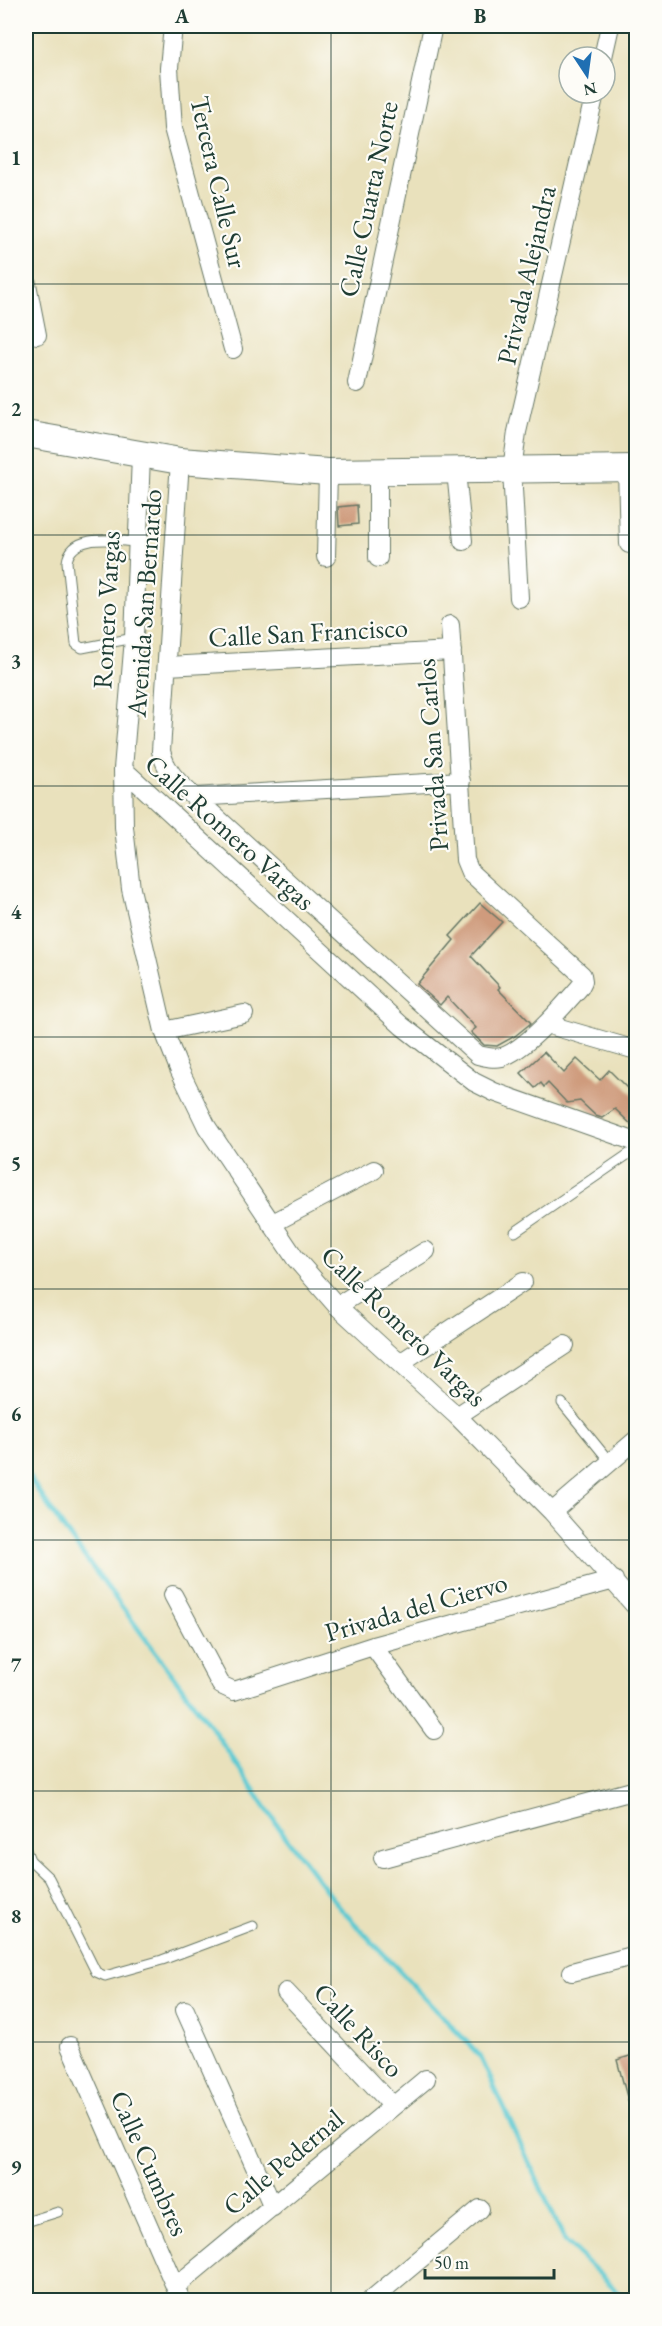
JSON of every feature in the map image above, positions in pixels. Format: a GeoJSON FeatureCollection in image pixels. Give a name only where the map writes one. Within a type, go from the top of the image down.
{"type":"FeatureCollection","features":[{"type":"Feature","properties":{"kind":"main road"},"geometry":{"type":"LineString","coordinates":[[26,434],[180,461],[328,471],[632,468]]}},
{"type":"Feature","properties":{"kind":"street","name":"Tercera Calle Sur"},"geometry":{"type":"LineString","coordinates":[[173,26],[169,68],[172,128],[233,350]]}},
{"type":"Feature","properties":{"kind":"street","name":"Calle Cuarta Norte"},"geometry":{"type":"LineString","coordinates":[[357,383],[433,26]]}},
{"type":"Feature","properties":{"kind":"street"},"geometry":{"type":"LineString","coordinates":[[606,45],[610,26]]}},
{"type":"Feature","properties":{"kind":"street","name":"Privada Alejandra"},"geometry":{"type":"LineString","coordinates":[[519,598],[512,470],[517,432],[592,105]]}},
{"type":"Feature","properties":{"kind":"street"},"geometry":{"type":"LineString","coordinates":[[26,279],[37,335]]}},
{"type":"Feature","properties":{"kind":"street","name":"Romero Vargas"},"geometry":{"type":"LineString","coordinates":[[123,769],[134,638],[141,455]]}},
{"type":"Feature","properties":{"kind":"street","name":"Avenida San Bernardo"},"geometry":{"type":"LineString","coordinates":[[180,461],[161,751],[164,765],[194,797],[478,1055],[500,1057],[511,1053],[546,1024]]}},
{"type":"Feature","properties":{"kind":"street"},"geometry":{"type":"LineString","coordinates":[[630,544],[632,468]]}},
{"type":"Feature","properties":{"kind":"street"},"geometry":{"type":"LineString","coordinates":[[326,557],[328,471]]}},
{"type":"Feature","properties":{"kind":"street"},"geometry":{"type":"LineString","coordinates":[[456,471],[463,541]]}},
{"type":"Feature","properties":{"kind":"street"},"geometry":{"type":"LineString","coordinates":[[378,472],[378,558]]}},
{"type":"Feature","properties":{"kind":"street","name":"Privada San Carlos"},"geometry":{"type":"LineString","coordinates":[[450,625],[465,860],[470,872],[582,975],[583,981],[580,987],[546,1024]]}},
{"type":"Feature","properties":{"kind":"street","name":"Calle San Francisco"},"geometry":{"type":"LineString","coordinates":[[167,666],[452,651]]}},
{"type":"Feature","properties":{"kind":"street","name":"Calle Romero Vargas"},"geometry":{"type":"LineString","coordinates":[[123,769],[124,827],[131,889],[164,1031],[207,1127],[295,1258],[337,1306],[457,1416],[552,1512],[636,1607]]}},
{"type":"Feature","properties":{"kind":"street","name":"Calle Romero Vargas"},"geometry":{"type":"LineString","coordinates":[[123,769],[386,1012],[474,1082],[636,1142]]}},
{"type":"Feature","properties":{"kind":"street"},"geometry":{"type":"LineString","coordinates":[[194,797],[461,781]]}},
{"type":"Feature","properties":{"kind":"street"},"geometry":{"type":"LineString","coordinates":[[164,1031],[244,1014]]}},
{"type":"Feature","properties":{"kind":"street"},"geometry":{"type":"LineString","coordinates":[[546,1024],[636,1050]]}},
{"type":"Feature","properties":{"kind":"street"},"geometry":{"type":"LineString","coordinates":[[271,1224],[374,1170]]}},
{"type":"Feature","properties":{"kind":"street"},"geometry":{"type":"LineString","coordinates":[[337,1306],[426,1251]]}},
{"type":"Feature","properties":{"kind":"street"},"geometry":{"type":"LineString","coordinates":[[400,1363],[523,1282]]}},
{"type":"Feature","properties":{"kind":"street"},"geometry":{"type":"LineString","coordinates":[[457,1416],[565,1344]]}},
{"type":"Feature","properties":{"kind":"street"},"geometry":{"type":"LineString","coordinates":[[552,1512],[636,1440]]}},
{"type":"Feature","properties":{"kind":"street","name":"Privada del Ciervo"},"geometry":{"type":"LineString","coordinates":[[174,1595],[221,1685],[234,1691],[373,1646],[614,1580]]}},
{"type":"Feature","properties":{"kind":"street"},"geometry":{"type":"LineString","coordinates":[[373,1646],[434,1730]]}},
{"type":"Feature","properties":{"kind":"street"},"geometry":{"type":"LineString","coordinates":[[382,1858],[636,1790]]}},
{"type":"Feature","properties":{"kind":"street"},"geometry":{"type":"LineString","coordinates":[[572,1972],[636,1955]]}},
{"type":"Feature","properties":{"kind":"street","name":"Calle Risco"},"geometry":{"type":"LineString","coordinates":[[286,1992],[393,2106]]}},
{"type":"Feature","properties":{"kind":"street"},"geometry":{"type":"LineString","coordinates":[[185,2010],[273,2206]]}},
{"type":"Feature","properties":{"kind":"street","name":"Calle Cumbres"},"geometry":{"type":"LineString","coordinates":[[70,2046],[178,2294]]}},
{"type":"Feature","properties":{"kind":"street","name":"Calle Pedernal"},"geometry":{"type":"LineString","coordinates":[[178,2294],[273,2206],[426,2079]]}},
{"type":"Feature","properties":{"kind":"street"},"geometry":{"type":"LineString","coordinates":[[371,2301],[480,2209]]}},
{"type":"Feature","properties":{"kind":"lane"},"geometry":{"type":"LineString","coordinates":[[134,638],[82,648],[76,644],[67,562],[68,554],[80,543],[107,540],[138,542]]}},
{"type":"Feature","properties":{"kind":"lane"},"geometry":{"type":"LineString","coordinates":[[515,1232],[636,1149]]}},
{"type":"Feature","properties":{"kind":"lane"},"geometry":{"type":"LineString","coordinates":[[562,1402],[610,1462]]}},
{"type":"Feature","properties":{"kind":"lane"},"geometry":{"type":"LineString","coordinates":[[26,1850],[28,1861],[49,1878],[96,1972],[105,1976],[162,1960],[253,1926]]}},
{"type":"Feature","properties":{"kind":"lane"},"geometry":{"type":"LineString","coordinates":[[26,2222],[58,2212]]}},
{"type":"Feature","properties":{"kind":"building"},"geometry":{"type":"Polygon","coordinates":[[[357,505],[358,524],[339,526],[338,507],[357,505]]]}},
{"type":"Feature","properties":{"kind":"building"},"geometry":{"type":"Polygon","coordinates":[[[480,903],[502,922],[471,956],[500,987],[498,989],[531,1023],[515,1036],[497,1046],[484,1045],[471,1032],[476,1028],[447,997],[440,1005],[417,984],[454,940],[450,936],[480,903]]]}},
{"type":"Feature","properties":{"kind":"building"},"geometry":{"type":"Polygon","coordinates":[[[544,1052],[564,1073],[577,1059],[600,1080],[609,1070],[636,1097],[636,1129],[615,1109],[602,1118],[596,1116],[580,1101],[567,1103],[548,1083],[544,1087],[541,1083],[535,1088],[521,1073],[544,1052]]]}},
{"type":"Feature","properties":{"kind":"building"},"geometry":{"type":"Polygon","coordinates":[[[636,2054],[636,2114],[632,2115],[617,2060],[636,2054]]]}},
{"type":"Feature","properties":{"kind":"waterway"},"geometry":{"type":"LineString","coordinates":[[26,1473],[64,1529],[212,1728],[285,1836],[340,1908],[480,2056],[565,2241],[627,2300]]}}]}
